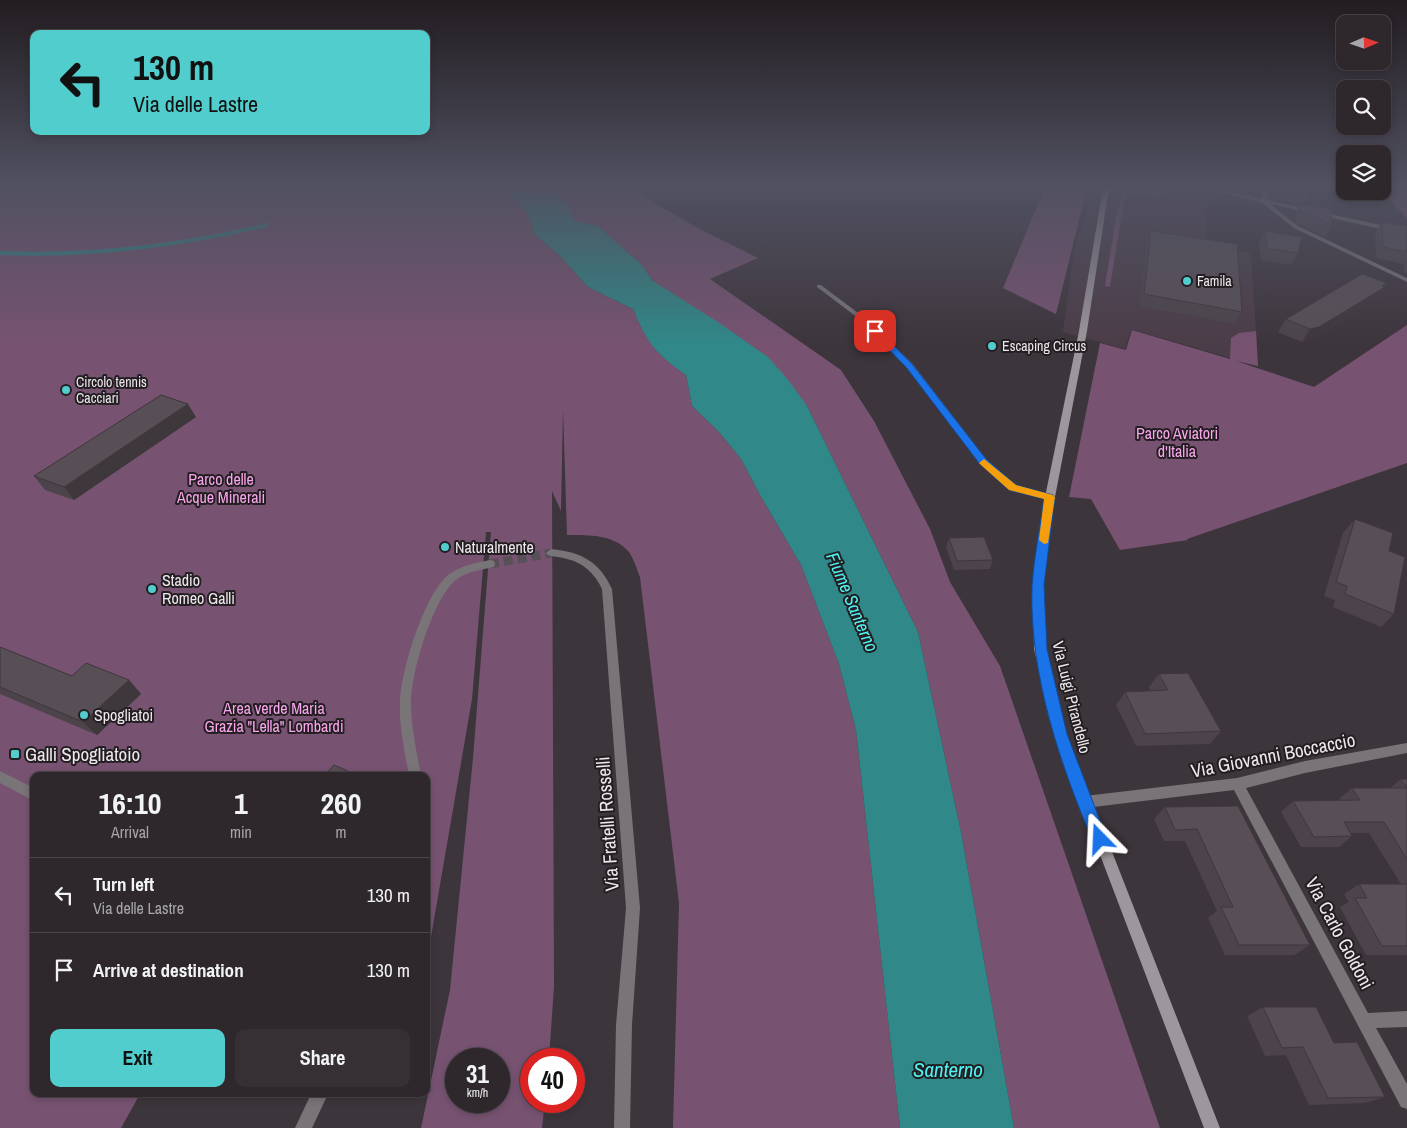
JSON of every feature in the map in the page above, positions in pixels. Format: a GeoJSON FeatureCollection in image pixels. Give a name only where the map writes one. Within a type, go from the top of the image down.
{"type":"FeatureCollection","features":[{"type":"Feature","properties":{"kind":"street","name":"Via Luigi Pirandello"},"geometry":{"type":"LineString","coordinates":[[1098,240],[1083,331],[1050,497],[1038,585],[1040,649],[1060,734],[1212,1128]]}},
{"type":"Feature","properties":{"kind":"street"},"geometry":{"type":"LineString","coordinates":[[1321,240],[1407,280]]}},
{"type":"Feature","properties":{"kind":"street"},"geometry":{"type":"LineString","coordinates":[[819,286],[864,320],[909,365],[982,461],[1013,488],[1050,497]]}},
{"type":"Feature","properties":{"kind":"street","name":"Via Fratelli Rosselli"},"geometry":{"type":"LineString","coordinates":[[551,553],[567,554],[586,562],[604,579],[607,589],[633,908],[624,1025],[622,1128]]}},
{"type":"Feature","properties":{"kind":"street"},"geometry":{"type":"LineString","coordinates":[[414,772],[406,710],[406,692],[416,649],[436,599],[449,580],[470,567],[490,564]]}},
{"type":"Feature","properties":{"kind":"street","name":"Via Giovanni Boccaccio"},"geometry":{"type":"LineString","coordinates":[[1085,802],[1237,784],[1305,767],[1407,748]]}},
{"type":"Feature","properties":{"kind":"street"},"geometry":{"type":"LineString","coordinates":[[0,777],[30,793]]}},
{"type":"Feature","properties":{"kind":"street","name":"Via Carlo Goldoni"},"geometry":{"type":"LineString","coordinates":[[1237,784],[1407,1101]]}},
{"type":"Feature","properties":{"kind":"street"},"geometry":{"type":"LineString","coordinates":[[1364,1021],[1407,1019]]}},
{"type":"Feature","properties":{"kind":"street"},"geometry":{"type":"LineString","coordinates":[[303,1128],[318,1097]]}},
{"type":"Feature","properties":{"kind":"shaded area"},"geometry":{"type":"Polygon","coordinates":[[[1077,240],[1207,240],[1207,246],[1251,253],[1258,366],[1131,329],[1125,349],[1063,332],[1074,249],[1077,240]]]}},
{"type":"Feature","properties":{"kind":"green space"},"geometry":{"type":"Polygon","coordinates":[[[0,240],[541,240],[559,255],[588,287],[633,309],[643,331],[654,347],[667,361],[686,375],[692,406],[719,432],[741,459],[801,565],[839,664],[856,730],[900,1128],[673,1128],[679,903],[640,577],[634,561],[623,546],[600,537],[567,535],[563,410],[561,511],[552,491],[554,986],[550,1048],[520,1048],[520,1113],[544,1113],[542,1128],[421,1128],[428,1097],[430,1097],[430,1085],[450,990],[473,758],[491,532],[486,532],[472,699],[430,943],[430,772],[30,772],[30,1097],[138,1097],[121,1128],[0,1128],[0,240]]]}},
{"type":"Feature","properties":{"kind":"green space"},"geometry":{"type":"Polygon","coordinates":[[[613,240],[721,240],[758,258],[710,279],[841,370],[874,421],[930,529],[950,582],[1000,666],[1160,1128],[1014,1128],[961,832],[918,632],[807,406],[653,281],[641,264],[613,240]]]}},
{"type":"Feature","properties":{"kind":"green space"},"geometry":{"type":"Polygon","coordinates":[[[1023,240],[1074,240],[1056,314],[1003,288],[1023,240]]]}},
{"type":"Feature","properties":{"kind":"green space"},"geometry":{"type":"Polygon","coordinates":[[[1112,240],[1118,240],[1110,287],[1105,286],[1112,240]]]}},
{"type":"Feature","properties":{"kind":"green space","name":"Parco Aviatori d'Italia"},"geometry":{"type":"Polygon","coordinates":[[[1407,325],[1407,463],[1188,540],[1120,550],[1091,499],[1069,497],[1100,343],[1126,350],[1132,330],[1230,359],[1231,338],[1239,333],[1256,331],[1258,366],[1236,361],[1314,387],[1407,325]]]}},
{"type":"Feature","properties":{"kind":"water","name":"Santerno"},"geometry":{"type":"Polygon","coordinates":[[[541,240],[613,240],[641,264],[653,281],[718,322],[768,357],[807,406],[918,632],[961,832],[1014,1128],[900,1128],[856,730],[839,664],[801,565],[741,459],[719,432],[692,406],[686,375],[667,361],[654,347],[643,331],[633,309],[588,287],[559,255],[541,240]]]}},
{"type":"Feature","properties":{"kind":"building","name":"Famila"},"geometry":{"type":"Polygon","coordinates":[[[1150,240],[1208,240],[1237,244],[1242,312],[1144,294],[1150,240]]]}},
{"type":"Feature","properties":{"kind":"building"},"geometry":{"type":"Polygon","coordinates":[[[1266,240],[1301,240],[1298,253],[1267,248],[1266,240]]]}},
{"type":"Feature","properties":{"kind":"building"},"geometry":{"type":"Polygon","coordinates":[[[1383,240],[1407,240],[1407,252],[1383,247],[1383,240]]]}},
{"type":"Feature","properties":{"kind":"building"},"geometry":{"type":"Polygon","coordinates":[[[1362,274],[1387,283],[1382,286],[1385,287],[1319,327],[1310,329],[1286,319],[1362,274]]]}},
{"type":"Feature","properties":{"kind":"building"},"geometry":{"type":"Polygon","coordinates":[[[161,395],[188,404],[64,487],[34,476],[161,395]]]}},
{"type":"Feature","properties":{"kind":"building"},"geometry":{"type":"Polygon","coordinates":[[[1355,519],[1393,533],[1389,551],[1405,557],[1394,614],[1345,594],[1347,586],[1336,582],[1355,519]]]}},
{"type":"Feature","properties":{"kind":"building"},"geometry":{"type":"Polygon","coordinates":[[[984,537],[993,560],[957,561],[949,538],[984,537]]]}},
{"type":"Feature","properties":{"kind":"building","name":"Spogliatoi"},"geometry":{"type":"Polygon","coordinates":[[[0,647],[72,676],[86,663],[129,680],[83,722],[0,687],[0,647]]]}},
{"type":"Feature","properties":{"kind":"building"},"geometry":{"type":"Polygon","coordinates":[[[1188,673],[1221,731],[1145,734],[1125,692],[1168,690],[1159,674],[1188,673]]]}},
{"type":"Feature","properties":{"kind":"building"},"geometry":{"type":"Polygon","coordinates":[[[334,765],[350,772],[328,772],[334,765]]]}},
{"type":"Feature","properties":{"kind":"building"},"geometry":{"type":"Polygon","coordinates":[[[1401,779],[1407,779],[1407,788],[1401,779]]]}},
{"type":"Feature","properties":{"kind":"building"},"geometry":{"type":"Polygon","coordinates":[[[1352,788],[1407,788],[1407,859],[1384,822],[1344,822],[1352,836],[1314,837],[1293,801],[1360,800],[1352,788]]]}},
{"type":"Feature","properties":{"kind":"building"},"geometry":{"type":"Polygon","coordinates":[[[1238,806],[1310,945],[1239,945],[1221,907],[1233,907],[1197,829],[1175,830],[1165,807],[1238,806]]]}},
{"type":"Feature","properties":{"kind":"building"},"geometry":{"type":"Polygon","coordinates":[[[1359,884],[1407,884],[1407,946],[1382,946],[1355,898],[1367,898],[1359,884]]]}},
{"type":"Feature","properties":{"kind":"building"},"geometry":{"type":"Polygon","coordinates":[[[1263,1007],[1316,1007],[1334,1043],[1357,1042],[1385,1097],[1328,1098],[1303,1047],[1282,1048],[1263,1007]]]}},
{"type":"Feature","properties":{"kind":"waterway"},"geometry":{"type":"LineString","coordinates":[[0,253],[34,254],[101,251],[197,240]]}},
{"type":"Feature","properties":{"kind":"tunnel"},"geometry":{"type":"LineString","coordinates":[[490,564],[551,553]]}},
{"type":"Feature","properties":{"kind":"slow traffic"},"geometry":{"type":"LineString","coordinates":[[984,463],[1013,488],[1050,497],[1044,540]]}},
{"type":"Feature","properties":{"kind":"place","name":"Famila"},"geometry":{"type":"Point","coordinates":[1187,281]}},
{"type":"Feature","properties":{"kind":"place","name":"Escaping Circus"},"geometry":{"type":"Point","coordinates":[992,346]}},
{"type":"Feature","properties":{"kind":"place","name":"Circolo tennis Cacciari"},"geometry":{"type":"Point","coordinates":[66,390]}},
{"type":"Feature","properties":{"kind":"place","name":"Naturalmente"},"geometry":{"type":"Point","coordinates":[445,547]}},
{"type":"Feature","properties":{"kind":"place","name":"Stadio Romeo Galli"},"geometry":{"type":"Point","coordinates":[152,589]}},
{"type":"Feature","properties":{"kind":"place","name":"Spogliatoi"},"geometry":{"type":"Point","coordinates":[84,715]}},
{"type":"Feature","properties":{"kind":"place","name":"Galli Spogliatoio"},"geometry":{"type":"Point","coordinates":[15,754]}},
{"type":"Feature","properties":{"kind":"route"},"geometry":{"type":"LineString","coordinates":[[875,331],[909,365],[982,461],[1013,488],[1050,497],[1038,585],[1040,649],[1060,734],[1100,839]]}},
{"type":"Feature","properties":{"kind":"park label","name":"Parco delle Acque Minerali"},"geometry":{"type":"Point","coordinates":[221,488]}},
{"type":"Feature","properties":{"kind":"park label","name":"Area verde Maria Grazia \"Lella\" Lombardi"},"geometry":{"type":"Point","coordinates":[274,717]}},
{"type":"Feature","properties":{"kind":"water label","name":"Fiume Santerno"},"geometry":{"type":"Point","coordinates":[852,602]}}]}
